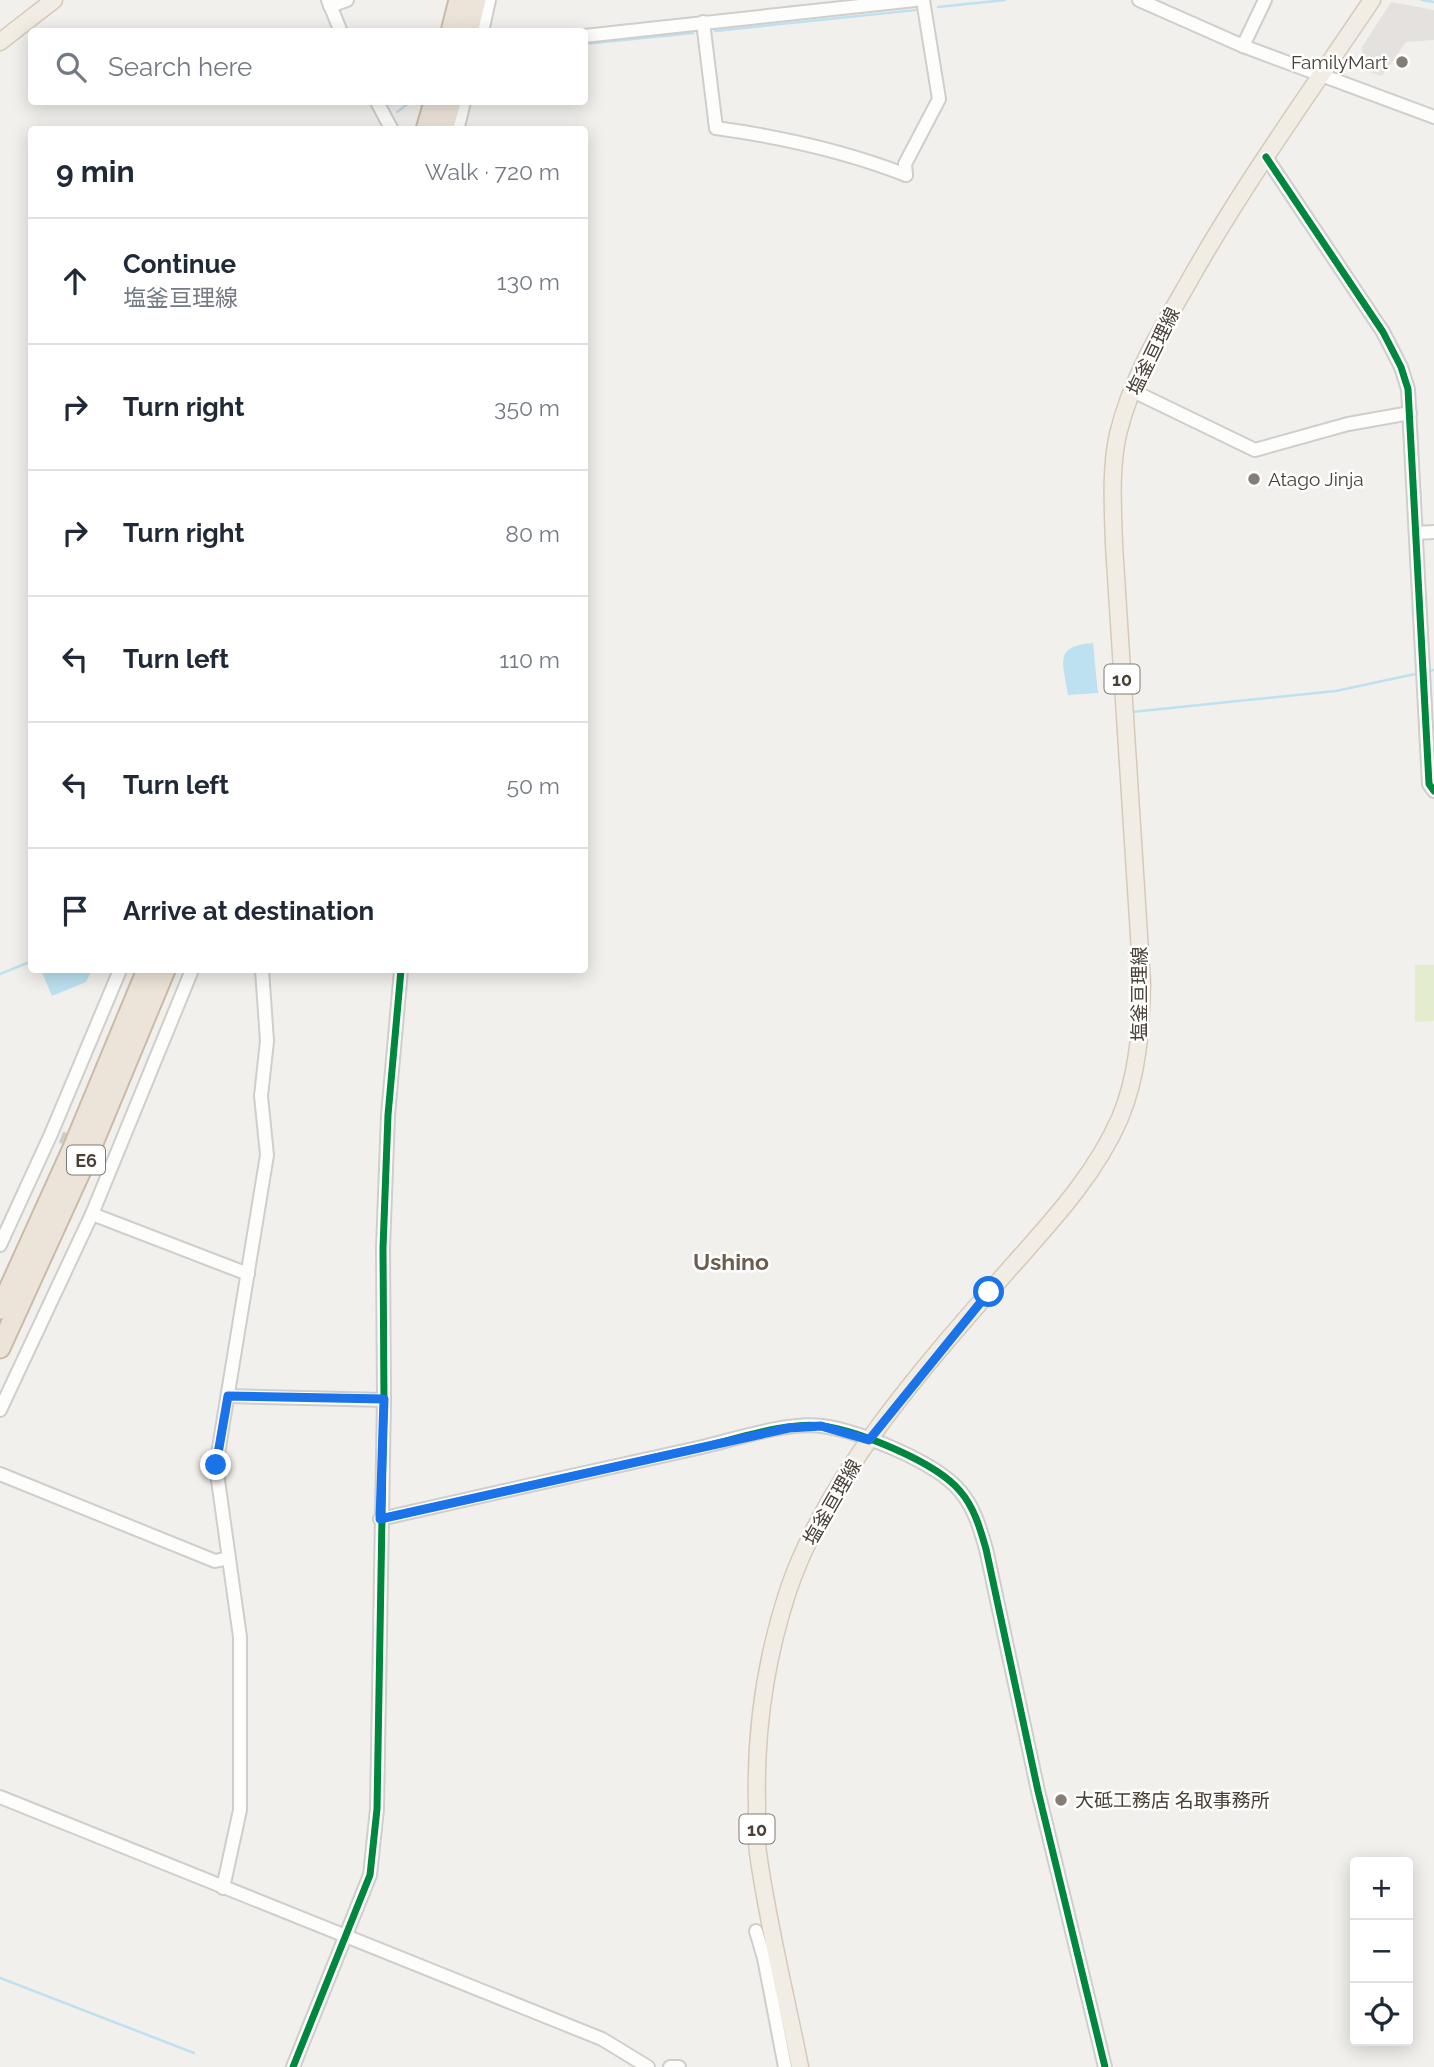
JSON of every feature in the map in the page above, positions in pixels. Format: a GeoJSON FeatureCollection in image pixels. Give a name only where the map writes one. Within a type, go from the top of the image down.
{"type":"FeatureCollection","features":[{"type":"Feature","properties":{"kind":"highway"},"geometry":{"type":"LineString","coordinates":[[452,28],[459,0]]}},
{"type":"Feature","properties":{"kind":"highway"},"geometry":{"type":"LineString","coordinates":[[469,28],[476,0]]}},
{"type":"Feature","properties":{"kind":"highway"},"geometry":{"type":"LineString","coordinates":[[427,126],[433,105]]}},
{"type":"Feature","properties":{"kind":"highway"},"geometry":{"type":"LineString","coordinates":[[444,126],[450,105]]}},
{"type":"Feature","properties":{"kind":"highway","name":"E6"},"geometry":{"type":"LineString","coordinates":[[0,1309],[73,1148],[146,973]]}},
{"type":"Feature","properties":{"kind":"highway","name":"E6"},"geometry":{"type":"LineString","coordinates":[[0,1348],[88,1155],[164,973]]}},
{"type":"Feature","properties":{"kind":"main road"},"geometry":{"type":"LineString","coordinates":[[0,42],[54,0]]}},
{"type":"Feature","properties":{"kind":"main road","name":"塩釜亘理線"},"geometry":{"type":"LineString","coordinates":[[800,2067],[758,1851],[756,1768],[759,1716],[772,1647],[788,1590],[824,1508],[869,1440],[1083,1181],[1120,1118],[1139,1050],[1142,982],[1113,518],[1113,475],[1118,436],[1131,390],[1146,356],[1210,243],[1372,0]]}},
{"type":"Feature","properties":{"kind":"street"},"geometry":{"type":"LineString","coordinates":[[339,28],[329,3],[347,0]]}},
{"type":"Feature","properties":{"kind":"street"},"geometry":{"type":"LineString","coordinates":[[483,28],[489,0]]}},
{"type":"Feature","properties":{"kind":"street"},"geometry":{"type":"LineString","coordinates":[[588,36],[915,0]]}},
{"type":"Feature","properties":{"kind":"street"},"geometry":{"type":"LineString","coordinates":[[704,22],[716,128],[794,141],[876,163],[906,175],[905,164],[939,99],[923,0]]}},
{"type":"Feature","properties":{"kind":"street"},"geometry":{"type":"LineString","coordinates":[[1139,0],[1242,46],[1434,117]]}},
{"type":"Feature","properties":{"kind":"street"},"geometry":{"type":"LineString","coordinates":[[1242,46],[1265,0]]}},
{"type":"Feature","properties":{"kind":"street"},"geometry":{"type":"LineString","coordinates":[[379,105],[390,126]]}},
{"type":"Feature","properties":{"kind":"street"},"geometry":{"type":"LineString","coordinates":[[458,126],[463,105]]}},
{"type":"Feature","properties":{"kind":"street"},"geometry":{"type":"LineString","coordinates":[[1266,158],[1383,332],[1401,367],[1408,389],[1429,784],[1434,791]]}},
{"type":"Feature","properties":{"kind":"street"},"geometry":{"type":"LineString","coordinates":[[1131,390],[1255,450],[1348,424],[1410,412]]}},
{"type":"Feature","properties":{"kind":"street"},"geometry":{"type":"LineString","coordinates":[[1416,533],[1434,533]]}},
{"type":"Feature","properties":{"kind":"street"},"geometry":{"type":"LineString","coordinates":[[0,1244],[56,1135],[119,973]]}},
{"type":"Feature","properties":{"kind":"street"},"geometry":{"type":"LineString","coordinates":[[0,1410],[5,1386],[92,1214],[109,1155],[191,973]]}},
{"type":"Feature","properties":{"kind":"street"},"geometry":{"type":"LineString","coordinates":[[223,1888],[238,1821],[242,1780],[240,1637],[216,1465],[267,1154],[261,1096],[267,1041],[262,973]]}},
{"type":"Feature","properties":{"kind":"street"},"geometry":{"type":"LineString","coordinates":[[293,2067],[370,1875],[377,1809],[384,1399],[383,1248],[386,1157],[401,973]]}},
{"type":"Feature","properties":{"kind":"street"},"geometry":{"type":"LineString","coordinates":[[92,1214],[248,1274]]}},
{"type":"Feature","properties":{"kind":"street"},"geometry":{"type":"LineString","coordinates":[[228,1396],[384,1399]]}},
{"type":"Feature","properties":{"kind":"street"},"geometry":{"type":"LineString","coordinates":[[380,1519],[789,1428],[821,1426],[869,1440],[918,1459],[943,1474],[961,1491],[975,1513],[986,1549],[1038,1791],[1105,2067]]}},
{"type":"Feature","properties":{"kind":"street"},"geometry":{"type":"LineString","coordinates":[[0,1475],[215,1561],[229,1559]]}},
{"type":"Feature","properties":{"kind":"street"},"geometry":{"type":"LineString","coordinates":[[0,1797],[602,2039],[648,2067]]}},
{"type":"Feature","properties":{"kind":"street"},"geometry":{"type":"LineString","coordinates":[[756,1931],[764,1958],[785,2067]]}},
{"type":"Feature","properties":{"kind":"street"},"geometry":{"type":"LineString","coordinates":[[670,2067],[679,2067]]}},
{"type":"Feature","properties":{"kind":"green space"},"geometry":{"type":"Polygon","coordinates":[[[1415,965],[1434,965],[1434,1021],[1415,1022],[1415,965]]]}},
{"type":"Feature","properties":{"kind":"shaded area"},"geometry":{"type":"Polygon","coordinates":[[[1391,2],[1434,10],[1434,40],[1406,42],[1382,76],[1363,70],[1362,47],[1391,2]]]}},
{"type":"Feature","properties":{"kind":"water"},"geometry":{"type":"Polygon","coordinates":[[[1093,643],[1098,693],[1068,695],[1063,666],[1066,653],[1071,648],[1093,643]]]}},
{"type":"Feature","properties":{"kind":"water"},"geometry":{"type":"Polygon","coordinates":[[[42,973],[90,973],[86,982],[52,996],[42,973]]]}},
{"type":"Feature","properties":{"kind":"waterway"},"geometry":{"type":"LineString","coordinates":[[938,7],[1005,0]]}},
{"type":"Feature","properties":{"kind":"waterway"},"geometry":{"type":"LineString","coordinates":[[1422,0],[1434,2]]}},
{"type":"Feature","properties":{"kind":"waterway"},"geometry":{"type":"LineString","coordinates":[[715,31],[916,10]]}},
{"type":"Feature","properties":{"kind":"waterway"},"geometry":{"type":"LineString","coordinates":[[588,44],[693,33]]}},
{"type":"Feature","properties":{"kind":"waterway"},"geometry":{"type":"LineString","coordinates":[[397,112],[406,105]]}},
{"type":"Feature","properties":{"kind":"waterway"},"geometry":{"type":"LineString","coordinates":[[1426,672],[1434,670]]}},
{"type":"Feature","properties":{"kind":"waterway"},"geometry":{"type":"LineString","coordinates":[[1132,712],[1336,691],[1420,673]]}},
{"type":"Feature","properties":{"kind":"waterway"},"geometry":{"type":"LineString","coordinates":[[0,974],[28,963]]}},
{"type":"Feature","properties":{"kind":"waterway"},"geometry":{"type":"LineString","coordinates":[[0,1978],[194,2053]]}},
{"type":"Feature","properties":{"kind":"tunnel"},"geometry":{"type":"LineString","coordinates":[[61,1137],[103,1153]]}},
{"type":"Feature","properties":{"kind":"cycle path"},"geometry":{"type":"LineString","coordinates":[[1266,157],[1383,332],[1401,367],[1408,389],[1429,784],[1434,791]]}},
{"type":"Feature","properties":{"kind":"cycle path"},"geometry":{"type":"LineString","coordinates":[[293,2067],[370,1875],[377,1809],[384,1400],[383,1248],[388,1115],[401,973]]}},
{"type":"Feature","properties":{"kind":"cycle path"},"geometry":{"type":"LineString","coordinates":[[380,1519],[763,1432],[809,1425],[838,1429],[876,1441],[916,1459],[949,1480],[969,1504],[986,1549],[1038,1791],[1105,2067]]}},
{"type":"Feature","properties":{"kind":"place","name":"FamilyMart"},"geometry":{"type":"Point","coordinates":[1402,62]}},
{"type":"Feature","properties":{"kind":"place","name":"Atago Jinja"},"geometry":{"type":"Point","coordinates":[1254,479]}},
{"type":"Feature","properties":{"kind":"place","name":"大砥工務店 名取事務所"},"geometry":{"type":"Point","coordinates":[1061,1800]}},
{"type":"Feature","properties":{"kind":"district","name":"Ushino"},"geometry":{"type":"Point","coordinates":[731,1261]}},
{"type":"Feature","properties":{"kind":"route"},"geometry":{"type":"LineString","coordinates":[[216,1465],[228,1396],[384,1399],[380,1519],[789,1428],[821,1426],[869,1440],[989,1292]]}}]}
